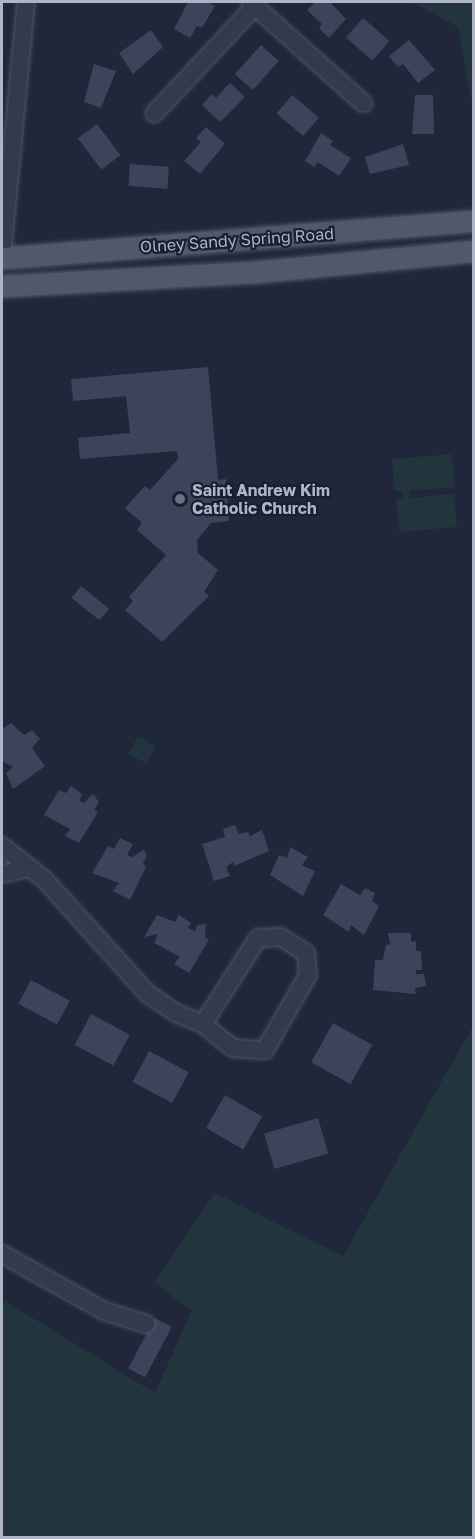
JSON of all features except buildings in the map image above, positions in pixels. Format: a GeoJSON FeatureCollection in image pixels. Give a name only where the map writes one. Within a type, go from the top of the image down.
{"type":"FeatureCollection","features":[{"type":"Feature","properties":{"kind":"main road","name":"Olney Sandy Spring Road"},"geometry":{"type":"LineString","coordinates":[[2,257],[474,221]]}},
{"type":"Feature","properties":{"kind":"main road","name":"Olney Sandy Spring Road"},"geometry":{"type":"LineString","coordinates":[[2,285],[255,273],[474,251]]}},
{"type":"Feature","properties":{"kind":"street"},"geometry":{"type":"LineString","coordinates":[[2,257],[7,127],[24,4]]}},
{"type":"Feature","properties":{"kind":"street"},"geometry":{"type":"LineString","coordinates":[[153,114],[252,4],[363,103]]}},
{"type":"Feature","properties":{"kind":"street"},"geometry":{"type":"LineString","coordinates":[[2,846],[45,880],[148,994],[176,1013],[203,1024],[233,1048],[265,1050],[308,975],[306,953],[280,937],[258,938],[203,1024]]}},
{"type":"Feature","properties":{"kind":"street"},"geometry":{"type":"LineString","coordinates":[[2,874],[29,868]]}},
{"type":"Feature","properties":{"kind":"street"},"geometry":{"type":"LineString","coordinates":[[2,1254],[104,1311],[146,1324]]}},
{"type":"Feature","properties":{"kind":"shaded area"},"geometry":{"type":"Polygon","coordinates":[[[412,2],[473,2],[473,109],[458,27],[412,2]]]}},
{"type":"Feature","properties":{"kind":"shaded area"},"geometry":{"type":"Polygon","coordinates":[[[452,454],[455,487],[409,491],[410,498],[454,494],[457,527],[399,532],[396,499],[403,498],[403,491],[394,491],[392,459],[452,454]]]}},
{"type":"Feature","properties":{"kind":"shaded area"},"geometry":{"type":"Polygon","coordinates":[[[138,736],[156,746],[147,764],[128,753],[138,736]]]}},
{"type":"Feature","properties":{"kind":"shaded area"},"geometry":{"type":"Polygon","coordinates":[[[473,1026],[473,1537],[2,1537],[2,1299],[155,1393],[191,1311],[154,1282],[215,1193],[343,1256],[473,1026]]]}},
{"type":"Feature","properties":{"kind":"place","name":"Saint Andrew Kim Catholic Church"},"geometry":{"type":"Point","coordinates":[180,499]}}]}
